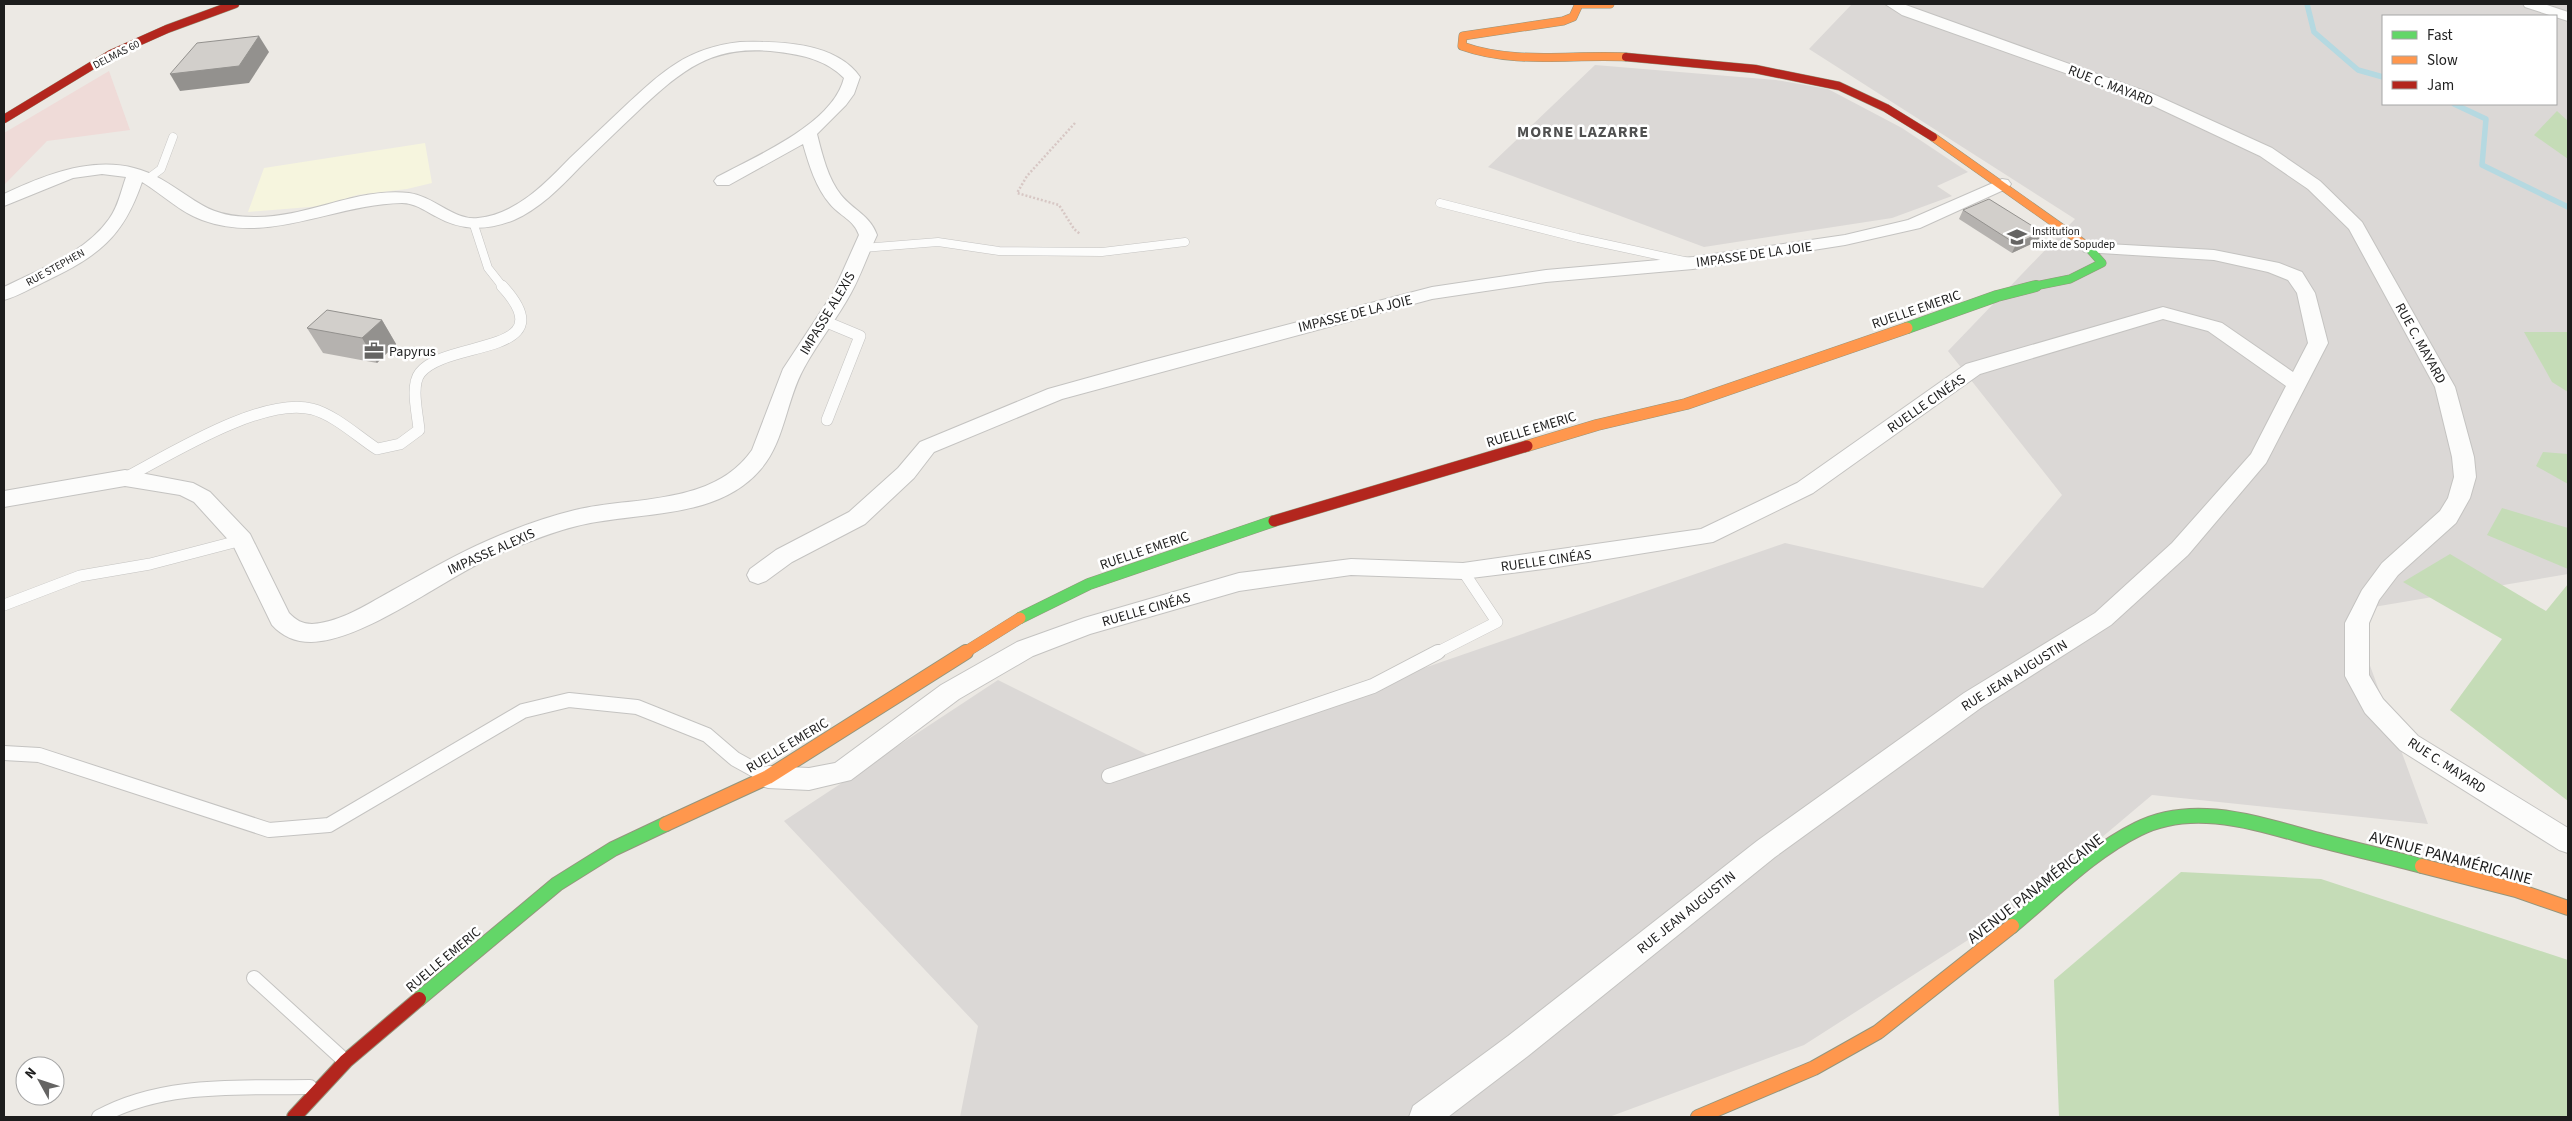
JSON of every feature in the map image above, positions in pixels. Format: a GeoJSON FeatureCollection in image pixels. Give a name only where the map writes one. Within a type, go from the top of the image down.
{"type":"FeatureCollection","features":[{"type":"Feature","properties":{"kind":"street","name":"DELMAS 60"},"geometry":{"type":"LineString","coordinates":[[4,119],[111,54],[167,29],[235,4]]}},
{"type":"Feature","properties":{"kind":"street"},"geometry":{"type":"LineString","coordinates":[[1610,4],[1579,4],[1574,17],[1563,21],[1464,36],[1462,46],[1479,54],[1519,57],[1604,55],[1754,69],[1839,86],[1886,108],[1936,138],[2090,248]]}},
{"type":"Feature","properties":{"kind":"street","name":"RUE C. MAYARD"},"geometry":{"type":"LineString","coordinates":[[1892,4],[1907,12],[2147,97],[2266,152],[2314,185],[2356,226],[2445,387],[2463,457],[2465,477],[2459,498],[2448,517],[2390,569],[2370,596],[2357,623],[2357,676],[2374,706],[2409,743],[2568,842]]}},
{"type":"Feature","properties":{"kind":"street"},"geometry":{"type":"LineString","coordinates":[[2530,4],[2568,17]]}},
{"type":"Feature","properties":{"kind":"street"},"geometry":{"type":"LineString","coordinates":[[4,201],[42,183],[81,171],[98,168],[118,168],[142,176],[190,209],[211,217],[233,221],[281,220],[403,197],[427,203],[453,219],[474,225],[506,216],[522,208],[546,190],[667,75],[686,63],[725,48],[744,46],[796,50],[816,54],[845,67],[852,77],[850,88],[844,98],[816,123],[809,134],[723,181]]}},
{"type":"Feature","properties":{"kind":"street","name":"IMPASSE ALEXIS"},"geometry":{"type":"LineString","coordinates":[[125,478],[185,488],[208,502],[242,540],[280,619],[290,629],[310,633],[335,629],[362,618],[469,558],[515,538],[575,518],[695,499],[716,492],[753,465],[762,452],[793,369],[842,293],[868,235],[866,225],[837,202],[828,190],[809,134]]}},
{"type":"Feature","properties":{"kind":"street","name":"RUE STEPHEN"},"geometry":{"type":"LineString","coordinates":[[4,294],[72,259],[95,244],[116,223],[142,176]]}},
{"type":"Feature","properties":{"kind":"street","name":"IMPASSE DE LA JOIE"},"geometry":{"type":"LineString","coordinates":[[758,575],[784,556],[856,518],[906,473],[927,447],[1055,394],[1145,368],[1432,293],[1546,276],[1693,263],[1844,240],[1914,224],[2002,184]]}},
{"type":"Feature","properties":{"kind":"street","name":"RUE JEAN AUGUSTIN"},"geometry":{"type":"LineString","coordinates":[[1424,1117],[1518,1046],[1766,849],[1973,700],[2104,619],[2180,549],[2259,458],[2318,343],[2306,293],[2294,276],[2273,267],[2214,255],[2090,248]]}},
{"type":"Feature","properties":{"kind":"street","name":"RUELLE EMERIC"},"geometry":{"type":"LineString","coordinates":[[294,1117],[346,1061],[557,884],[613,849],[768,777],[1015,621],[1089,584],[1290,516],[1597,425],[1686,404],[2011,292],[2082,274],[2102,263],[2090,248]]}},
{"type":"Feature","properties":{"kind":"street","name":"RUELLE CINÉAS"},"geometry":{"type":"LineString","coordinates":[[768,777],[809,778],[842,772],[950,692],[1024,649],[1084,627],[1239,582],[1351,567],[1463,571],[1551,560],[1705,536],[1805,488],[1973,369],[2163,313],[2215,327],[2296,384]]}},
{"type":"Feature","properties":{"kind":"street"},"geometry":{"type":"LineString","coordinates":[[4,499],[125,478]]}},
{"type":"Feature","properties":{"kind":"street","name":"AVENUE PANAMÉRICAINE"},"geometry":{"type":"LineString","coordinates":[[1698,1117],[1814,1068],[1878,1032],[1925,997],[2094,858],[2140,829],[2156,822],[2195,816],[2242,820],[2516,890],[2568,908]]}},
{"type":"Feature","properties":{"kind":"lane"},"geometry":{"type":"LineString","coordinates":[[142,176],[161,169],[173,137]]}},
{"type":"Feature","properties":{"kind":"lane"},"geometry":{"type":"LineString","coordinates":[[1440,203],[1578,238],[1693,263]]}},
{"type":"Feature","properties":{"kind":"lane"},"geometry":{"type":"LineString","coordinates":[[125,478],[247,416],[271,408],[291,406],[311,408],[377,449],[394,447],[411,439],[419,430],[417,380],[426,366],[436,360],[499,342],[510,337],[522,324],[523,320],[518,306],[488,269],[474,225]]}},
{"type":"Feature","properties":{"kind":"lane"},"geometry":{"type":"LineString","coordinates":[[863,248],[938,242],[999,251],[1102,252],[1185,242]]}},
{"type":"Feature","properties":{"kind":"lane"},"geometry":{"type":"LineString","coordinates":[[824,321],[860,336],[827,420]]}},
{"type":"Feature","properties":{"kind":"lane"},"geometry":{"type":"LineString","coordinates":[[4,605],[80,576],[150,564],[242,540]]}},
{"type":"Feature","properties":{"kind":"lane"},"geometry":{"type":"LineString","coordinates":[[1109,776],[1373,686],[1497,622],[1463,571]]}},
{"type":"Feature","properties":{"kind":"lane"},"geometry":{"type":"LineString","coordinates":[[4,753],[39,754],[269,830],[329,825],[523,711],[569,700],[637,707],[707,735],[735,760],[768,777]]}},
{"type":"Feature","properties":{"kind":"lane"},"geometry":{"type":"LineString","coordinates":[[254,978],[346,1061]]}},
{"type":"Feature","properties":{"kind":"lane"},"geometry":{"type":"LineString","coordinates":[[99,1117],[131,1100],[155,1096],[218,1090],[322,1087]]}},
{"type":"Feature","properties":{"kind":"path"},"geometry":{"type":"LineString","coordinates":[[1075,123],[1027,176],[1018,193],[1060,205],[1074,229],[1102,252]]}},
{"type":"Feature","properties":{"kind":"shaded area"},"geometry":{"type":"Polygon","coordinates":[[[1852,4],[2568,4],[2568,574],[2350,611],[2428,824],[2152,795],[2018,908],[1804,1045],[1609,1117],[960,1117],[978,1026],[784,821],[998,680],[1158,760],[1785,543],[1983,588],[2062,495],[1948,351],[2075,219],[1809,49],[1852,4]]]}},
{"type":"Feature","properties":{"kind":"shaded area"},"geometry":{"type":"Polygon","coordinates":[[[1595,65],[1776,80],[1828,89],[1902,128],[1968,172],[1937,186],[1952,196],[1892,218],[1704,247],[1488,167],[1595,65]]]}},
{"type":"Feature","properties":{"kind":"shaded area"},"geometry":{"type":"Polygon","coordinates":[[[109,71],[130,130],[47,141],[4,185],[4,133],[109,71]]]}},
{"type":"Feature","properties":{"kind":"shaded area"},"geometry":{"type":"Polygon","coordinates":[[[425,143],[432,183],[407,189],[357,195],[322,206],[248,212],[264,168],[425,143]]]}},
{"type":"Feature","properties":{"kind":"green space"},"geometry":{"type":"Polygon","coordinates":[[[2557,111],[2568,121],[2568,159],[2534,135],[2557,111]]]}},
{"type":"Feature","properties":{"kind":"green space"},"geometry":{"type":"Polygon","coordinates":[[[2524,332],[2568,332],[2568,392],[2552,382],[2524,332]]]}},
{"type":"Feature","properties":{"kind":"green space"},"geometry":{"type":"Polygon","coordinates":[[[2543,452],[2568,454],[2568,484],[2536,466],[2543,452]]]}},
{"type":"Feature","properties":{"kind":"green space"},"geometry":{"type":"Polygon","coordinates":[[[2502,508],[2568,528],[2568,569],[2487,535],[2502,508]]]}},
{"type":"Feature","properties":{"kind":"green space"},"geometry":{"type":"Polygon","coordinates":[[[2450,554],[2546,611],[2568,584],[2568,801],[2450,710],[2502,639],[2403,582],[2450,554]]]}},
{"type":"Feature","properties":{"kind":"green space"},"geometry":{"type":"Polygon","coordinates":[[[2181,872],[2321,879],[2568,960],[2568,1117],[2059,1117],[2054,980],[2181,872]]]}},
{"type":"Feature","properties":{"kind":"building"},"geometry":{"type":"Polygon","coordinates":[[[259,36],[239,66],[170,74],[197,43],[259,36]]]}},
{"type":"Feature","properties":{"kind":"building"},"geometry":{"type":"Polygon","coordinates":[[[1989,199],[2042,232],[2016,244],[1963,210],[1989,199]]]}},
{"type":"Feature","properties":{"kind":"building"},"geometry":{"type":"Polygon","coordinates":[[[327,310],[382,320],[362,338],[307,328],[327,310]]]}},
{"type":"Feature","properties":{"kind":"waterway"},"geometry":{"type":"LineString","coordinates":[[2307,4],[2314,32],[2358,70],[2382,77]]}},
{"type":"Feature","properties":{"kind":"waterway"},"geometry":{"type":"LineString","coordinates":[[2456,105],[2486,119],[2482,165],[2568,207]]}},
{"type":"Feature","properties":{"kind":"traffic: fast"},"geometry":{"type":"LineString","coordinates":[[1907,328],[2010,292],[2082,275],[2102,263],[2087,246]]}},
{"type":"Feature","properties":{"kind":"traffic: fast"},"geometry":{"type":"LineString","coordinates":[[1020,618],[1089,584],[1274,521]]}},
{"type":"Feature","properties":{"kind":"traffic: fast"},"geometry":{"type":"LineString","coordinates":[[2012,926],[2089,862],[2121,839],[2138,829],[2159,821],[2181,817],[2205,816],[2228,818],[2276,828],[2422,866]]}},
{"type":"Feature","properties":{"kind":"traffic: fast"},"geometry":{"type":"LineString","coordinates":[[419,999],[557,884],[613,849],[666,824]]}},
{"type":"Feature","properties":{"kind":"traffic: slow"},"geometry":{"type":"LineString","coordinates":[[1610,4],[1579,4],[1573,17],[1563,21],[1463,36],[1462,46],[1480,53],[1521,58],[1626,57]]}},
{"type":"Feature","properties":{"kind":"traffic: slow"},"geometry":{"type":"LineString","coordinates":[[1933,137],[2087,246]]}},
{"type":"Feature","properties":{"kind":"traffic: slow"},"geometry":{"type":"LineString","coordinates":[[1527,446],[1597,425],[1686,404],[1907,328]]}},
{"type":"Feature","properties":{"kind":"traffic: slow"},"geometry":{"type":"LineString","coordinates":[[666,824],[768,777],[1020,618]]}},
{"type":"Feature","properties":{"kind":"traffic: slow"},"geometry":{"type":"LineString","coordinates":[[2422,866],[2516,890],[2568,908]]}},
{"type":"Feature","properties":{"kind":"traffic: slow"},"geometry":{"type":"LineString","coordinates":[[1698,1117],[1814,1068],[1878,1032],[2012,926]]}},
{"type":"Feature","properties":{"kind":"traffic: jam"},"geometry":{"type":"LineString","coordinates":[[4,119],[111,54],[167,29],[235,4]]}},
{"type":"Feature","properties":{"kind":"traffic: jam"},"geometry":{"type":"LineString","coordinates":[[1626,57],[1755,69],[1839,86],[1886,108],[1933,137]]}},
{"type":"Feature","properties":{"kind":"traffic: jam"},"geometry":{"type":"LineString","coordinates":[[1274,521],[1527,446]]}},
{"type":"Feature","properties":{"kind":"traffic: jam"},"geometry":{"type":"LineString","coordinates":[[294,1117],[346,1061],[419,999]]}},
{"type":"Feature","properties":{"kind":"place","name":"Institution mixte de Sopudep"},"geometry":{"type":"Point","coordinates":[2017,237]}},
{"type":"Feature","properties":{"kind":"place","name":"Papyrus"},"geometry":{"type":"Point","coordinates":[374,351]}},
{"type":"Feature","properties":{"kind":"district","name":"MORNE LAZARRE"},"geometry":{"type":"Point","coordinates":[1583,131]}}]}
